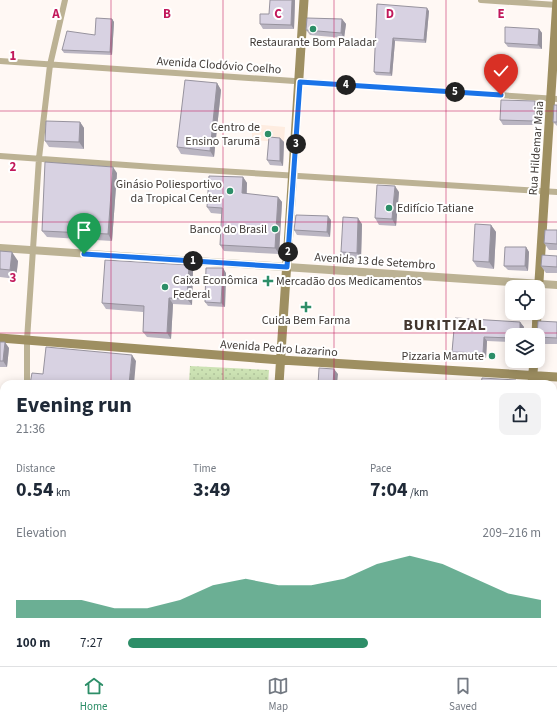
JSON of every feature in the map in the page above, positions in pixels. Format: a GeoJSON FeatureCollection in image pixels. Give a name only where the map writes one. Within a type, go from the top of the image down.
{"type":"FeatureCollection","features":[{"type":"Feature","properties":{"kind":"main road"},"geometry":{"type":"LineString","coordinates":[[279,380],[294,176],[304,0]]}},
{"type":"Feature","properties":{"kind":"main road","name":"Rua Hildemar Maia"},"geometry":{"type":"LineString","coordinates":[[539,280],[554,99],[557,3]]}},
{"type":"Feature","properties":{"kind":"main road","name":"Avenida Pedro Lazarino"},"geometry":{"type":"LineString","coordinates":[[0,338],[533,380],[557,377]]}},
{"type":"Feature","properties":{"kind":"main road"},"geometry":{"type":"LineString","coordinates":[[533,380],[534,368]]}},
{"type":"Feature","properties":{"kind":"street"},"geometry":{"type":"LineString","coordinates":[[27,380],[27,340],[39,158],[50,65],[65,0]]}},
{"type":"Feature","properties":{"kind":"street"},"geometry":{"type":"LineString","coordinates":[[481,0],[557,3]]}},
{"type":"Feature","properties":{"kind":"street","name":"Avenida Clodóvio Coelho"},"geometry":{"type":"LineString","coordinates":[[0,61],[554,99]]}},
{"type":"Feature","properties":{"kind":"street"},"geometry":{"type":"LineString","coordinates":[[0,156],[557,192]]}},
{"type":"Feature","properties":{"kind":"street","name":"Avenida 13 de Setembro"},"geometry":{"type":"LineString","coordinates":[[0,248],[505,282]]}},
{"type":"Feature","properties":{"kind":"street","name":"Avenida 13 de Setembro"},"geometry":{"type":"LineString","coordinates":[[545,284],[557,285]]}},
{"type":"Feature","properties":{"kind":"shaded area","name":"Centro de Ensino Tarumã"},"geometry":{"type":"Polygon","coordinates":[[[252,124],[285,127],[284,142],[252,140],[252,124]]]}},
{"type":"Feature","properties":{"kind":"green space"},"geometry":{"type":"Polygon","coordinates":[[[190,366],[269,370],[268,380],[189,380],[190,366]]]}},
{"type":"Feature","properties":{"kind":"building"},"geometry":{"type":"Polygon","coordinates":[[[270,0],[292,0],[291,25],[260,24],[260,14],[269,14],[270,0]]]}},
{"type":"Feature","properties":{"kind":"building"},"geometry":{"type":"Polygon","coordinates":[[[377,4],[427,8],[424,40],[393,38],[390,73],[374,72],[377,4]]]}},
{"type":"Feature","properties":{"kind":"building"},"geometry":{"type":"Polygon","coordinates":[[[96,18],[112,19],[110,52],[62,50],[67,31],[95,35],[96,18]]]}},
{"type":"Feature","properties":{"kind":"building"},"geometry":{"type":"Polygon","coordinates":[[[307,18],[342,19],[341,33],[306,30],[307,18]]]}},
{"type":"Feature","properties":{"kind":"building"},"geometry":{"type":"Polygon","coordinates":[[[505,27],[539,29],[538,45],[505,43],[505,27]]]}},
{"type":"Feature","properties":{"kind":"building"},"geometry":{"type":"Polygon","coordinates":[[[185,80],[217,83],[210,151],[177,147],[185,80]]]}},
{"type":"Feature","properties":{"kind":"building"},"geometry":{"type":"Polygon","coordinates":[[[501,100],[535,101],[534,121],[500,120],[501,100]]]}},
{"type":"Feature","properties":{"kind":"building"},"geometry":{"type":"Polygon","coordinates":[[[554,105],[557,105],[557,122],[553,122],[554,105]]]}},
{"type":"Feature","properties":{"kind":"building"},"geometry":{"type":"Polygon","coordinates":[[[46,121],[80,122],[79,142],[45,141],[46,121]]]}},
{"type":"Feature","properties":{"kind":"building"},"geometry":{"type":"Polygon","coordinates":[[[269,137],[280,138],[280,161],[267,160],[269,137]]]}},
{"type":"Feature","properties":{"kind":"building"},"geometry":{"type":"Polygon","coordinates":[[[45,162],[113,167],[108,234],[42,231],[45,162]]]}},
{"type":"Feature","properties":{"kind":"building"},"geometry":{"type":"Polygon","coordinates":[[[209,176],[243,177],[242,193],[278,197],[275,248],[220,245],[222,208],[207,207],[209,176]]]}},
{"type":"Feature","properties":{"kind":"building"},"geometry":{"type":"Polygon","coordinates":[[[377,185],[395,186],[392,219],[375,218],[377,185]]]}},
{"type":"Feature","properties":{"kind":"building"},"geometry":{"type":"Polygon","coordinates":[[[296,215],[328,216],[327,232],[294,230],[296,215]]]}},
{"type":"Feature","properties":{"kind":"building"},"geometry":{"type":"Polygon","coordinates":[[[343,217],[358,218],[357,253],[341,252],[343,217]]]}},
{"type":"Feature","properties":{"kind":"building"},"geometry":{"type":"Polygon","coordinates":[[[475,224],[491,225],[489,262],[473,261],[475,224]]]}},
{"type":"Feature","properties":{"kind":"building"},"geometry":{"type":"Polygon","coordinates":[[[545,230],[557,230],[557,244],[544,243],[545,230]]]}},
{"type":"Feature","properties":{"kind":"building"},"geometry":{"type":"Polygon","coordinates":[[[505,247],[526,247],[525,266],[504,266],[505,247]]]}},
{"type":"Feature","properties":{"kind":"building"},"geometry":{"type":"Polygon","coordinates":[[[0,251],[12,252],[10,270],[0,269],[0,251]]]}},
{"type":"Feature","properties":{"kind":"building"},"geometry":{"type":"Polygon","coordinates":[[[542,255],[557,256],[557,267],[541,266],[542,255]]]}},
{"type":"Feature","properties":{"kind":"building"},"geometry":{"type":"Polygon","coordinates":[[[105,260],[189,265],[187,299],[169,298],[167,333],[143,332],[144,306],[102,303],[105,260]]]}},
{"type":"Feature","properties":{"kind":"building"},"geometry":{"type":"Polygon","coordinates":[[[206,268],[223,268],[221,303],[205,302],[206,268]]]}},
{"type":"Feature","properties":{"kind":"building"},"geometry":{"type":"Polygon","coordinates":[[[455,318],[520,322],[520,328],[505,328],[505,338],[484,337],[483,353],[452,352],[455,318]]]}},
{"type":"Feature","properties":{"kind":"building"},"geometry":{"type":"Polygon","coordinates":[[[538,321],[557,322],[557,338],[545,337],[545,328],[538,328],[538,321]]]}},
{"type":"Feature","properties":{"kind":"building"},"geometry":{"type":"Polygon","coordinates":[[[0,342],[5,342],[3,361],[0,361],[0,342]]]}},
{"type":"Feature","properties":{"kind":"building"},"geometry":{"type":"Polygon","coordinates":[[[46,347],[132,355],[129,380],[31,380],[32,373],[43,374],[46,347]]]}},
{"type":"Feature","properties":{"kind":"building"},"geometry":{"type":"Polygon","coordinates":[[[319,368],[334,369],[333,380],[318,380],[319,368]]]}},
{"type":"Feature","properties":{"kind":"building"},"geometry":{"type":"Polygon","coordinates":[[[482,378],[516,380],[482,380],[482,378]]]}},
{"type":"Feature","properties":{"kind":"place","name":"Restaurante Bom Paladar"},"geometry":{"type":"Point","coordinates":[313,29]}},
{"type":"Feature","properties":{"kind":"place","name":"Centro de Ensino Tarumã"},"geometry":{"type":"Point","coordinates":[268,134]}},
{"type":"Feature","properties":{"kind":"place","name":"Ginásio Poliesportivo da Tropical Center"},"geometry":{"type":"Point","coordinates":[230,191]}},
{"type":"Feature","properties":{"kind":"place","name":"Edifício Tatiane"},"geometry":{"type":"Point","coordinates":[389,208]}},
{"type":"Feature","properties":{"kind":"place","name":"Banco do Brasil"},"geometry":{"type":"Point","coordinates":[275,229]}},
{"type":"Feature","properties":{"kind":"place","name":"Mercadão dos Medicamentos"},"geometry":{"type":"Point","coordinates":[268,281]}},
{"type":"Feature","properties":{"kind":"place","name":"Caixa Econômica Federal"},"geometry":{"type":"Point","coordinates":[165,287]}},
{"type":"Feature","properties":{"kind":"place","name":"Cuida Bem Farma"},"geometry":{"type":"Point","coordinates":[306,307]}},
{"type":"Feature","properties":{"kind":"place","name":"Pizzaria Mamute"},"geometry":{"type":"Point","coordinates":[492,356]}},
{"type":"Feature","properties":{"kind":"district","name":"BURITIZAL"},"geometry":{"type":"Point","coordinates":[445,324]}},
{"type":"Feature","properties":{"kind":"route"},"geometry":{"type":"LineString","coordinates":[[84,254],[287,267],[300,82],[501,95]]}}]}
